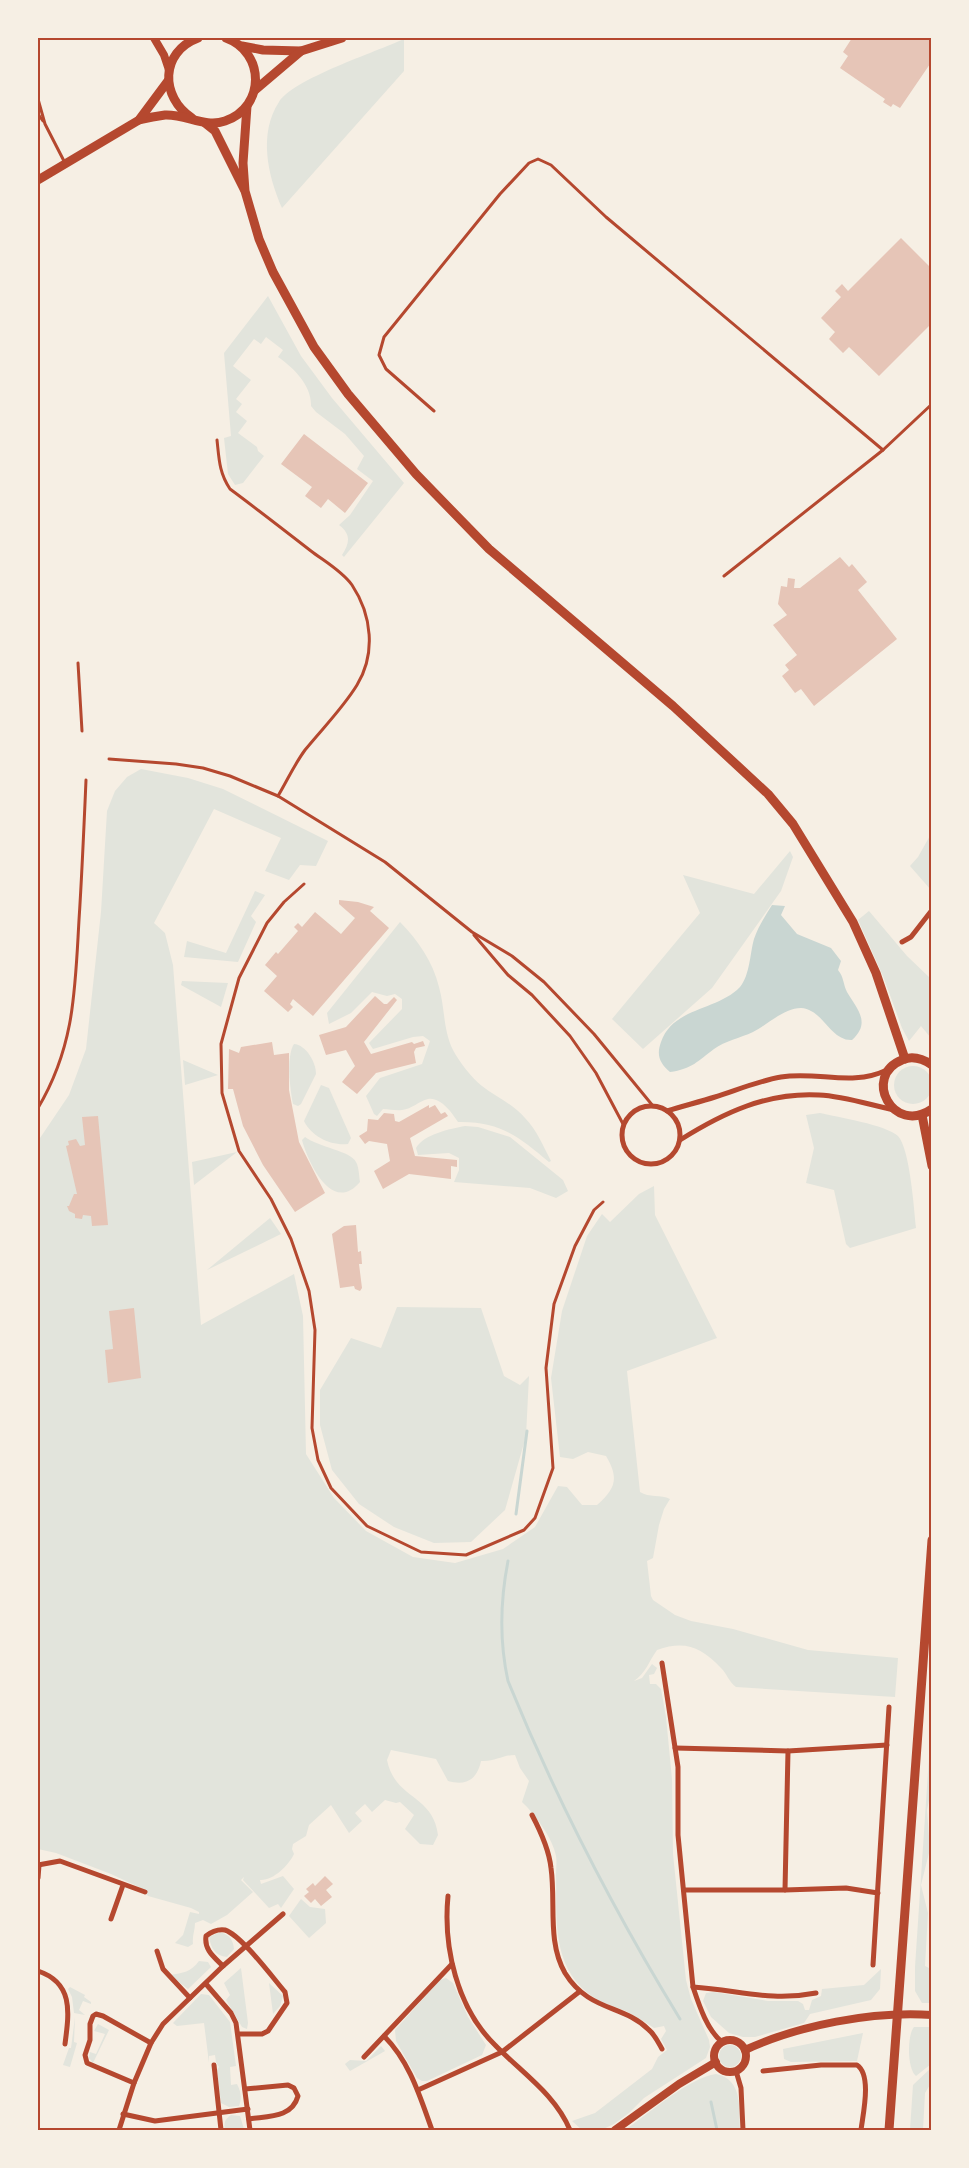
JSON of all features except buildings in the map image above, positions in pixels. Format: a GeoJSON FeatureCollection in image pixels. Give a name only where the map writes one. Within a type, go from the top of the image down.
{"type":"FeatureCollection","features":[{"type":"Feature","properties":{"kind":"main road"},"geometry":{"type":"LineString","coordinates":[[194,120],[182,112],[174,102],[168,81],[173,59],[182,48],[198,38]]}},
{"type":"Feature","properties":{"kind":"main road"},"geometry":{"type":"LineString","coordinates":[[226,38],[242,46],[263,50],[301,50],[332,39],[342,38]]}},
{"type":"Feature","properties":{"kind":"main road"},"geometry":{"type":"LineString","coordinates":[[242,46],[251,58],[254,66],[256,74],[255,90]]}},
{"type":"Feature","properties":{"kind":"main road"},"geometry":{"type":"LineString","coordinates":[[245,191],[243,163],[247,106],[255,90],[301,50]]}},
{"type":"Feature","properties":{"kind":"main road"},"geometry":{"type":"LineString","coordinates":[[139,120],[168,81]]}},
{"type":"Feature","properties":{"kind":"main road"},"geometry":{"type":"LineString","coordinates":[[38,180],[139,120],[166,115],[214,124],[228,120],[247,106]]}},
{"type":"Feature","properties":{"kind":"main road"},"geometry":{"type":"LineString","coordinates":[[205,123],[215,131],[245,191],[259,238],[273,272],[290,305],[314,347],[348,394],[416,474],[489,550],[734,760],[768,794],[792,824],[853,922],[876,973],[905,1058]]}},
{"type":"Feature","properties":{"kind":"main road"},"geometry":{"type":"LineString","coordinates":[[932,1065],[924,1060],[914,1058],[905,1058],[896,1063],[889,1070],[885,1078],[884,1095],[894,1110],[903,1114],[912,1116],[932,1109]]}},
{"type":"Feature","properties":{"kind":"main road"},"geometry":{"type":"LineString","coordinates":[[922,1114],[932,1166]]}},
{"type":"Feature","properties":{"kind":"main road"},"geometry":{"type":"LineString","coordinates":[[889,2130],[932,1540]]}},
{"type":"Feature","properties":{"kind":"street"},"geometry":{"type":"LineString","coordinates":[[154,38],[164,55],[169,70]]}},
{"type":"Feature","properties":{"kind":"street"},"geometry":{"type":"LineString","coordinates":[[902,942],[911,937],[932,910]]}},
{"type":"Feature","properties":{"kind":"street"},"geometry":{"type":"LineString","coordinates":[[667,1110],[679,1126],[680,1140],[674,1154],[658,1164],[648,1165],[639,1163],[625,1150],[622,1142],[623,1124],[635,1110],[652,1106],[667,1110],[714,1098],[756,1082],[783,1077],[811,1076],[862,1079],[873,1077],[889,1070]]}},
{"type":"Feature","properties":{"kind":"street"},"geometry":{"type":"LineString","coordinates":[[680,1140],[713,1120],[742,1106],[777,1097],[820,1095],[894,1110]]}},
{"type":"Feature","properties":{"kind":"street"},"geometry":{"type":"LineString","coordinates":[[662,1662],[678,1767],[678,1834],[694,1986],[702,2010],[714,2033],[722,2042]]}},
{"type":"Feature","properties":{"kind":"street"},"geometry":{"type":"LineString","coordinates":[[873,1965],[889,1707]]}},
{"type":"Feature","properties":{"kind":"street"},"geometry":{"type":"LineString","coordinates":[[675,1748],[788,1751],[887,1745]]}},
{"type":"Feature","properties":{"kind":"street"},"geometry":{"type":"LineString","coordinates":[[784,1890],[788,1751]]}},
{"type":"Feature","properties":{"kind":"street"},"geometry":{"type":"LineString","coordinates":[[532,1815],[546,1847],[551,1867],[555,1944],[558,1958],[566,1974],[579,1992],[596,2003],[644,2025],[655,2036],[662,2049]]}},
{"type":"Feature","properties":{"kind":"street"},"geometry":{"type":"LineString","coordinates":[[38,1878],[38,1865],[60,1861],[144,1892]]}},
{"type":"Feature","properties":{"kind":"street"},"geometry":{"type":"LineString","coordinates":[[111,1919],[123,1885]]}},
{"type":"Feature","properties":{"kind":"street"},"geometry":{"type":"LineString","coordinates":[[684,1890],[846,1888],[878,1893]]}},
{"type":"Feature","properties":{"kind":"street"},"geometry":{"type":"LineString","coordinates":[[448,1896],[446,1916],[452,1964],[474,2018],[488,2038],[554,2102],[570,2130]]}},
{"type":"Feature","properties":{"kind":"street"},"geometry":{"type":"LineString","coordinates":[[120,2130],[123,2114],[134,2083],[151,2043],[166,2021],[223,1966],[283,1914]]}},
{"type":"Feature","properties":{"kind":"street"},"geometry":{"type":"LineString","coordinates":[[223,1966],[208,1951],[205,1942],[206,1936],[218,1930],[226,1930],[246,1947],[285,1992],[287,2003],[268,2031],[262,2034],[239,2034]]}},
{"type":"Feature","properties":{"kind":"street"},"geometry":{"type":"LineString","coordinates":[[157,1951],[162,1970],[190,1998]]}},
{"type":"Feature","properties":{"kind":"street"},"geometry":{"type":"LineString","coordinates":[[364,2057],[452,1964]]}},
{"type":"Feature","properties":{"kind":"street"},"geometry":{"type":"LineString","coordinates":[[38,1971],[57,1982],[67,1998],[69,2014],[65,2044]]}},
{"type":"Feature","properties":{"kind":"street"},"geometry":{"type":"LineString","coordinates":[[206,1984],[236,2023],[239,2034],[250,2130]]}},
{"type":"Feature","properties":{"kind":"street"},"geometry":{"type":"LineString","coordinates":[[694,1986],[721,1988],[766,1997],[789,1997],[816,1993]]}},
{"type":"Feature","properties":{"kind":"street"},"geometry":{"type":"LineString","coordinates":[[418,2090],[502,2052],[579,1992]]}},
{"type":"Feature","properties":{"kind":"street"},"geometry":{"type":"LineString","coordinates":[[745,2050],[764,2041],[811,2028],[898,2013],[932,2015]]}},
{"type":"Feature","properties":{"kind":"street"},"geometry":{"type":"LineString","coordinates":[[134,2083],[87,2063],[85,2055],[90,2040],[90,2024],[93,2016],[96,2014],[103,2016],[151,2043]]}},
{"type":"Feature","properties":{"kind":"street"},"geometry":{"type":"LineString","coordinates":[[384,2036],[402,2058],[418,2090],[432,2130]]}},
{"type":"Feature","properties":{"kind":"street"},"geometry":{"type":"LineString","coordinates":[[733,2040],[743,2046],[745,2050],[744,2064],[736,2071],[722,2070],[716,2062],[715,2053],[722,2042],[733,2040]]}},
{"type":"Feature","properties":{"kind":"street"},"geometry":{"type":"LineString","coordinates":[[615,2130],[679,2084],[716,2062]]}},
{"type":"Feature","properties":{"kind":"street"},"geometry":{"type":"LineString","coordinates":[[214,2065],[221,2130]]}},
{"type":"Feature","properties":{"kind":"street"},"geometry":{"type":"LineString","coordinates":[[763,2071],[821,2065],[857,2065],[861,2067],[865,2076],[861,2130]]}},
{"type":"Feature","properties":{"kind":"street"},"geometry":{"type":"LineString","coordinates":[[736,2071],[741,2088],[743,2130]]}},
{"type":"Feature","properties":{"kind":"street"},"geometry":{"type":"LineString","coordinates":[[245,2089],[288,2085],[294,2088],[298,2096],[295,2104],[283,2114],[249,2119]]}},
{"type":"Feature","properties":{"kind":"street"},"geometry":{"type":"LineString","coordinates":[[123,2114],[155,2121],[248,2109]]}},
{"type":"Feature","properties":{"kind":"lane"},"geometry":{"type":"LineString","coordinates":[[38,99],[45,124]]}},
{"type":"Feature","properties":{"kind":"lane"},"geometry":{"type":"LineString","coordinates":[[38,114],[65,163]]}},
{"type":"Feature","properties":{"kind":"lane"},"geometry":{"type":"LineString","coordinates":[[434,411],[386,369],[379,355],[384,337],[500,194],[529,162],[538,159],[550,165],[606,218],[882,450]]}},
{"type":"Feature","properties":{"kind":"lane"},"geometry":{"type":"LineString","coordinates":[[724,576],[882,450],[932,404]]}},
{"type":"Feature","properties":{"kind":"lane"},"geometry":{"type":"LineString","coordinates":[[217,440],[219,466],[223,478],[230,488],[330,565],[351,584],[365,609],[369,627],[369,651],[366,669],[357,686],[290,771],[278,796]]}},
{"type":"Feature","properties":{"kind":"lane"},"geometry":{"type":"LineString","coordinates":[[78,663],[82,731]]}},
{"type":"Feature","properties":{"kind":"lane"},"geometry":{"type":"LineString","coordinates":[[108,759],[153,761],[203,768],[230,776],[278,796],[385,862],[472,932],[512,956],[544,982],[594,1034],[652,1106]]}},
{"type":"Feature","properties":{"kind":"lane"},"geometry":{"type":"LineString","coordinates":[[38,1108],[54,1074],[65,1044],[74,1004],[86,780]]}},
{"type":"Feature","properties":{"kind":"lane"},"geometry":{"type":"LineString","coordinates":[[304,884],[284,902],[267,923],[240,978],[221,1044],[222,1093],[239,1151],[271,1199],[291,1239],[309,1290],[315,1330],[312,1428],[318,1460],[332,1488],[366,1526],[421,1552],[466,1555],[524,1530],[535,1518],[553,1468],[546,1368],[554,1304],[575,1246],[594,1210],[603,1202]]}},
{"type":"Feature","properties":{"kind":"lane"},"geometry":{"type":"LineString","coordinates":[[472,932],[508,975],[532,996],[570,1036],[596,1073],[623,1124]]}},
{"type":"Feature","properties":{"kind":"shaded area"},"geometry":{"type":"Polygon","coordinates":[[[404,39],[404,71],[282,208],[269,169],[267,155],[269,128],[279,102],[287,93],[317,75],[404,39]]]}},
{"type":"Feature","properties":{"kind":"shaded area"},"geometry":{"type":"Polygon","coordinates":[[[268,296],[301,356],[332,398],[404,483],[344,557],[342,555],[347,547],[348,539],[346,532],[339,525],[350,515],[373,481],[357,469],[364,456],[345,434],[311,406],[309,391],[301,378],[278,357],[283,350],[266,337],[261,344],[254,339],[233,366],[251,380],[236,399],[242,404],[236,412],[247,421],[238,433],[257,447],[258,451],[264,456],[243,483],[235,485],[228,474],[224,438],[231,436],[224,353],[268,296]]]}},
{"type":"Feature","properties":{"kind":"shaded area"},"geometry":{"type":"Polygon","coordinates":[[[141,769],[188,778],[223,789],[328,841],[316,866],[300,865],[289,880],[265,871],[281,838],[214,809],[154,923],[165,933],[173,965],[201,1325],[294,1274],[303,1316],[306,1454],[334,1498],[366,1531],[413,1557],[455,1563],[503,1549],[535,1527],[558,1486],[567,1487],[582,1505],[597,1505],[612,1488],[614,1482],[613,1471],[606,1456],[588,1452],[573,1459],[560,1457],[551,1378],[562,1311],[587,1236],[602,1214],[610,1222],[639,1194],[654,1186],[655,1215],[717,1338],[627,1371],[640,1492],[670,1499],[664,1509],[659,1525],[653,1558],[647,1561],[653,1600],[675,1615],[691,1621],[733,1629],[808,1650],[898,1658],[895,1697],[736,1687],[714,1661],[699,1650],[684,1646],[667,1647],[657,1650],[644,1671],[634,1681],[642,1678],[652,1664],[657,1668],[654,1674],[649,1675],[650,1684],[656,1684],[661,1689],[666,1717],[672,1779],[673,1854],[686,1980],[691,1999],[709,2040],[710,2047],[706,2058],[644,2098],[629,2113],[614,2124],[601,2130],[582,2130],[572,2121],[595,2113],[652,2069],[658,2057],[667,2050],[661,2039],[666,2031],[664,2026],[654,2028],[628,2012],[597,1999],[586,1992],[572,1975],[565,1962],[558,1935],[556,1856],[543,1827],[522,1802],[529,1781],[520,1768],[515,1755],[481,1761],[474,1777],[460,1783],[448,1781],[436,1759],[391,1750],[387,1760],[391,1773],[405,1790],[422,1804],[435,1822],[438,1835],[433,1845],[420,1844],[405,1829],[414,1815],[400,1802],[396,1803],[385,1800],[372,1812],[365,1804],[355,1813],[362,1821],[349,1833],[331,1805],[309,1825],[306,1836],[293,1844],[294,1854],[288,1863],[275,1875],[265,1880],[260,1880],[261,1884],[283,1876],[294,1889],[281,1908],[278,1904],[269,1908],[243,1880],[244,1877],[241,1880],[253,1892],[227,1915],[211,1924],[203,1920],[195,1923],[193,1944],[188,1947],[175,1943],[183,1935],[190,1912],[199,1914],[199,1912],[148,1896],[141,1888],[111,1874],[56,1853],[38,1849],[38,1141],[69,1095],[86,1049],[101,912],[107,811],[115,791],[127,777],[141,769]]]}},
{"type":"Feature","properties":{"kind":"shaded area"},"geometry":{"type":"Polygon","coordinates":[[[931,834],[931,890],[910,866],[918,857],[931,834]]]}},
{"type":"Feature","properties":{"kind":"shaded area"},"geometry":{"type":"Polygon","coordinates":[[[790,851],[793,857],[781,891],[712,988],[643,1049],[612,1019],[700,913],[683,875],[754,894],[790,851]]]}},
{"type":"Feature","properties":{"kind":"shaded area"},"geometry":{"type":"Polygon","coordinates":[[[255,891],[265,895],[251,916],[256,922],[238,962],[184,957],[187,941],[226,953],[255,891]]]}},
{"type":"Feature","properties":{"kind":"shaded area"},"geometry":{"type":"Polygon","coordinates":[[[772,905],[785,906],[781,915],[797,934],[831,948],[841,961],[838,970],[862,1021],[858,1033],[852,1040],[844,1039],[838,1036],[809,1010],[795,1009],[782,1014],[753,1032],[718,1046],[689,1067],[670,1072],[661,1062],[659,1055],[661,1042],[667,1031],[675,1022],[720,1001],[740,987],[748,970],[756,935],[772,905]]]}},
{"type":"Feature","properties":{"kind":"shaded area"},"geometry":{"type":"Polygon","coordinates":[[[869,911],[907,956],[931,979],[931,1038],[921,1026],[909,1041],[902,1028],[883,976],[858,920],[869,911]]]}},
{"type":"Feature","properties":{"kind":"shaded area"},"geometry":{"type":"Polygon","coordinates":[[[400,922],[419,944],[433,969],[441,995],[447,1035],[456,1055],[466,1070],[478,1082],[520,1113],[529,1123],[540,1138],[551,1161],[549,1162],[508,1132],[486,1124],[458,1122],[446,1106],[437,1100],[428,1099],[406,1109],[383,1109],[377,1116],[374,1114],[366,1096],[380,1078],[422,1064],[430,1041],[423,1036],[413,1037],[373,1049],[369,1043],[402,1009],[402,999],[395,994],[387,996],[372,992],[351,1013],[329,1024],[327,1013],[400,922]]]}},
{"type":"Feature","properties":{"kind":"shaded area"},"geometry":{"type":"Polygon","coordinates":[[[182,981],[228,983],[221,1007],[181,985],[182,981]]]}},
{"type":"Feature","properties":{"kind":"shaded area"},"geometry":{"type":"Polygon","coordinates":[[[294,1044],[302,1047],[310,1055],[316,1069],[316,1074],[301,1104],[298,1106],[293,1104],[290,1082],[289,1065],[294,1044]]]}},
{"type":"Feature","properties":{"kind":"shaded area"},"geometry":{"type":"Polygon","coordinates":[[[183,1060],[218,1075],[185,1085],[183,1060]]]}},
{"type":"Feature","properties":{"kind":"shaded area"},"geometry":{"type":"Polygon","coordinates":[[[913,1066],[926,1072],[932,1085],[926,1098],[913,1104],[900,1098],[894,1085],[900,1072],[913,1066]]]}},
{"type":"Feature","properties":{"kind":"shaded area"},"geometry":{"type":"Polygon","coordinates":[[[321,1085],[329,1088],[351,1138],[348,1144],[335,1144],[317,1136],[307,1127],[304,1121],[321,1085]]]}},
{"type":"Feature","properties":{"kind":"shaded area"},"geometry":{"type":"Polygon","coordinates":[[[820,1113],[873,1125],[898,1136],[906,1153],[913,1194],[916,1228],[850,1248],[846,1244],[834,1190],[806,1183],[814,1148],[806,1115],[820,1113]]]}},
{"type":"Feature","properties":{"kind":"shaded area"},"geometry":{"type":"Polygon","coordinates":[[[465,1126],[478,1127],[510,1137],[563,1180],[568,1191],[556,1198],[530,1188],[454,1182],[459,1170],[459,1158],[449,1153],[418,1155],[416,1148],[425,1139],[438,1133],[465,1126]]]}},
{"type":"Feature","properties":{"kind":"shaded area"},"geometry":{"type":"Polygon","coordinates":[[[305,1137],[353,1158],[358,1166],[360,1182],[350,1191],[340,1192],[331,1189],[323,1182],[310,1160],[302,1140],[305,1137]]]}},
{"type":"Feature","properties":{"kind":"shaded area"},"geometry":{"type":"Polygon","coordinates":[[[237,1152],[194,1185],[192,1162],[237,1152]]]}},
{"type":"Feature","properties":{"kind":"shaded area"},"geometry":{"type":"Polygon","coordinates":[[[270,1218],[281,1234],[207,1270],[270,1218]]]}},
{"type":"Feature","properties":{"kind":"shaded area"},"geometry":{"type":"Polygon","coordinates":[[[397,1307],[481,1308],[504,1376],[520,1385],[529,1376],[526,1436],[505,1510],[471,1542],[434,1543],[394,1527],[359,1504],[332,1470],[320,1425],[320,1390],[351,1338],[381,1348],[397,1307]]]}},
{"type":"Feature","properties":{"kind":"shaded area"},"geometry":{"type":"Polygon","coordinates":[[[931,1726],[931,1791],[927,1810],[930,1849],[921,1885],[928,1913],[925,1966],[931,1969],[932,2003],[922,2003],[915,1991],[915,1967],[931,1726]]]}},
{"type":"Feature","properties":{"kind":"shaded area"},"geometry":{"type":"Polygon","coordinates":[[[301,1899],[310,1907],[325,1909],[326,1923],[309,1938],[289,1916],[301,1899]]]}},
{"type":"Feature","properties":{"kind":"shaded area"},"geometry":{"type":"Polygon","coordinates":[[[220,1932],[229,1936],[233,1943],[234,1949],[227,1957],[219,1955],[212,1948],[210,1941],[209,1937],[220,1932]]]}},
{"type":"Feature","properties":{"kind":"shaded area"},"geometry":{"type":"Polygon","coordinates":[[[199,1961],[208,1962],[211,1967],[188,1989],[170,1975],[179,1974],[193,1968],[199,1961]]]}},
{"type":"Feature","properties":{"kind":"shaded area"},"geometry":{"type":"Polygon","coordinates":[[[241,1968],[248,2023],[247,2029],[242,2027],[226,2000],[230,1995],[224,1983],[241,1968]]]}},
{"type":"Feature","properties":{"kind":"shaded area"},"geometry":{"type":"Polygon","coordinates":[[[881,1969],[880,1989],[871,2000],[810,2014],[804,2023],[755,2037],[743,2037],[729,2033],[711,2017],[703,2001],[706,1993],[714,1992],[768,2001],[798,2001],[803,2004],[805,2010],[809,2010],[812,2000],[821,1996],[822,1989],[864,1985],[881,1969]]]}},
{"type":"Feature","properties":{"kind":"shaded area"},"geometry":{"type":"Polygon","coordinates":[[[446,1978],[453,1983],[468,2017],[486,2045],[482,2055],[427,2081],[422,2081],[417,2078],[396,2041],[395,2030],[440,1980],[446,1978]]]}},
{"type":"Feature","properties":{"kind":"shaded area"},"geometry":{"type":"Polygon","coordinates":[[[269,1983],[283,1996],[280,2006],[273,2014],[269,1983]]]}},
{"type":"Feature","properties":{"kind":"shaded area"},"geometry":{"type":"Polygon","coordinates":[[[70,1987],[85,1995],[84,1997],[91,2002],[91,2004],[83,2001],[79,2010],[85,2015],[74,2013],[72,1997],[68,1989],[70,1987]]]}},
{"type":"Feature","properties":{"kind":"shaded area"},"geometry":{"type":"Polygon","coordinates":[[[201,1994],[209,1995],[230,2022],[236,2066],[230,2067],[231,2085],[237,2084],[241,2098],[239,2106],[229,2107],[221,2103],[217,2070],[219,2067],[215,2055],[209,2056],[209,2063],[204,2023],[177,2026],[173,2023],[201,1994]]]}},
{"type":"Feature","properties":{"kind":"shaded area"},"geometry":{"type":"Polygon","coordinates":[[[75,2017],[74,2042],[77,2043],[70,2067],[63,2065],[69,2048],[71,2048],[75,2017]]]}},
{"type":"Feature","properties":{"kind":"shaded area"},"geometry":{"type":"Polygon","coordinates":[[[98,2024],[109,2030],[93,2063],[89,2058],[90,2052],[96,2054],[105,2034],[94,2031],[98,2024]]]}},
{"type":"Feature","properties":{"kind":"shaded area"},"geometry":{"type":"Polygon","coordinates":[[[914,2027],[932,2027],[931,2064],[916,2076],[911,2067],[909,2052],[910,2037],[914,2027]]]}},
{"type":"Feature","properties":{"kind":"shaded area"},"geometry":{"type":"Polygon","coordinates":[[[863,2033],[857,2061],[791,2062],[784,2059],[783,2049],[863,2033]]]}},
{"type":"Feature","properties":{"kind":"shaded area"},"geometry":{"type":"Polygon","coordinates":[[[730,2045],[740,2052],[741,2056],[734,2066],[730,2067],[720,2060],[719,2056],[726,2046],[730,2045]]]}},
{"type":"Feature","properties":{"kind":"shaded area"},"geometry":{"type":"Polygon","coordinates":[[[381,2046],[385,2051],[350,2071],[345,2064],[350,2060],[366,2061],[381,2046]]]}},
{"type":"Feature","properties":{"kind":"shaded area"},"geometry":{"type":"Polygon","coordinates":[[[931,2068],[931,2083],[925,2093],[923,2130],[910,2130],[913,2085],[931,2068]]]}},
{"type":"Feature","properties":{"kind":"shaded area"},"geometry":{"type":"Polygon","coordinates":[[[716,2074],[725,2077],[735,2088],[739,2104],[740,2130],[625,2130],[682,2089],[694,2082],[716,2074]]]}},
{"type":"Feature","properties":{"kind":"shaded area"},"geometry":{"type":"Polygon","coordinates":[[[231,2115],[240,2116],[244,2129],[225,2130],[225,2122],[231,2115]]]}},
{"type":"Feature","properties":{"kind":"waterway"},"geometry":{"type":"LineString","coordinates":[[516,1514],[527,1431]]}},
{"type":"Feature","properties":{"kind":"waterway"},"geometry":{"type":"LineString","coordinates":[[508,1561],[502,1606],[503,1651],[508,1681],[526,1725],[587,1854],[632,1937],[680,2019]]}},
{"type":"Feature","properties":{"kind":"waterway"},"geometry":{"type":"LineString","coordinates":[[711,2102],[717,2130]]}}]}
